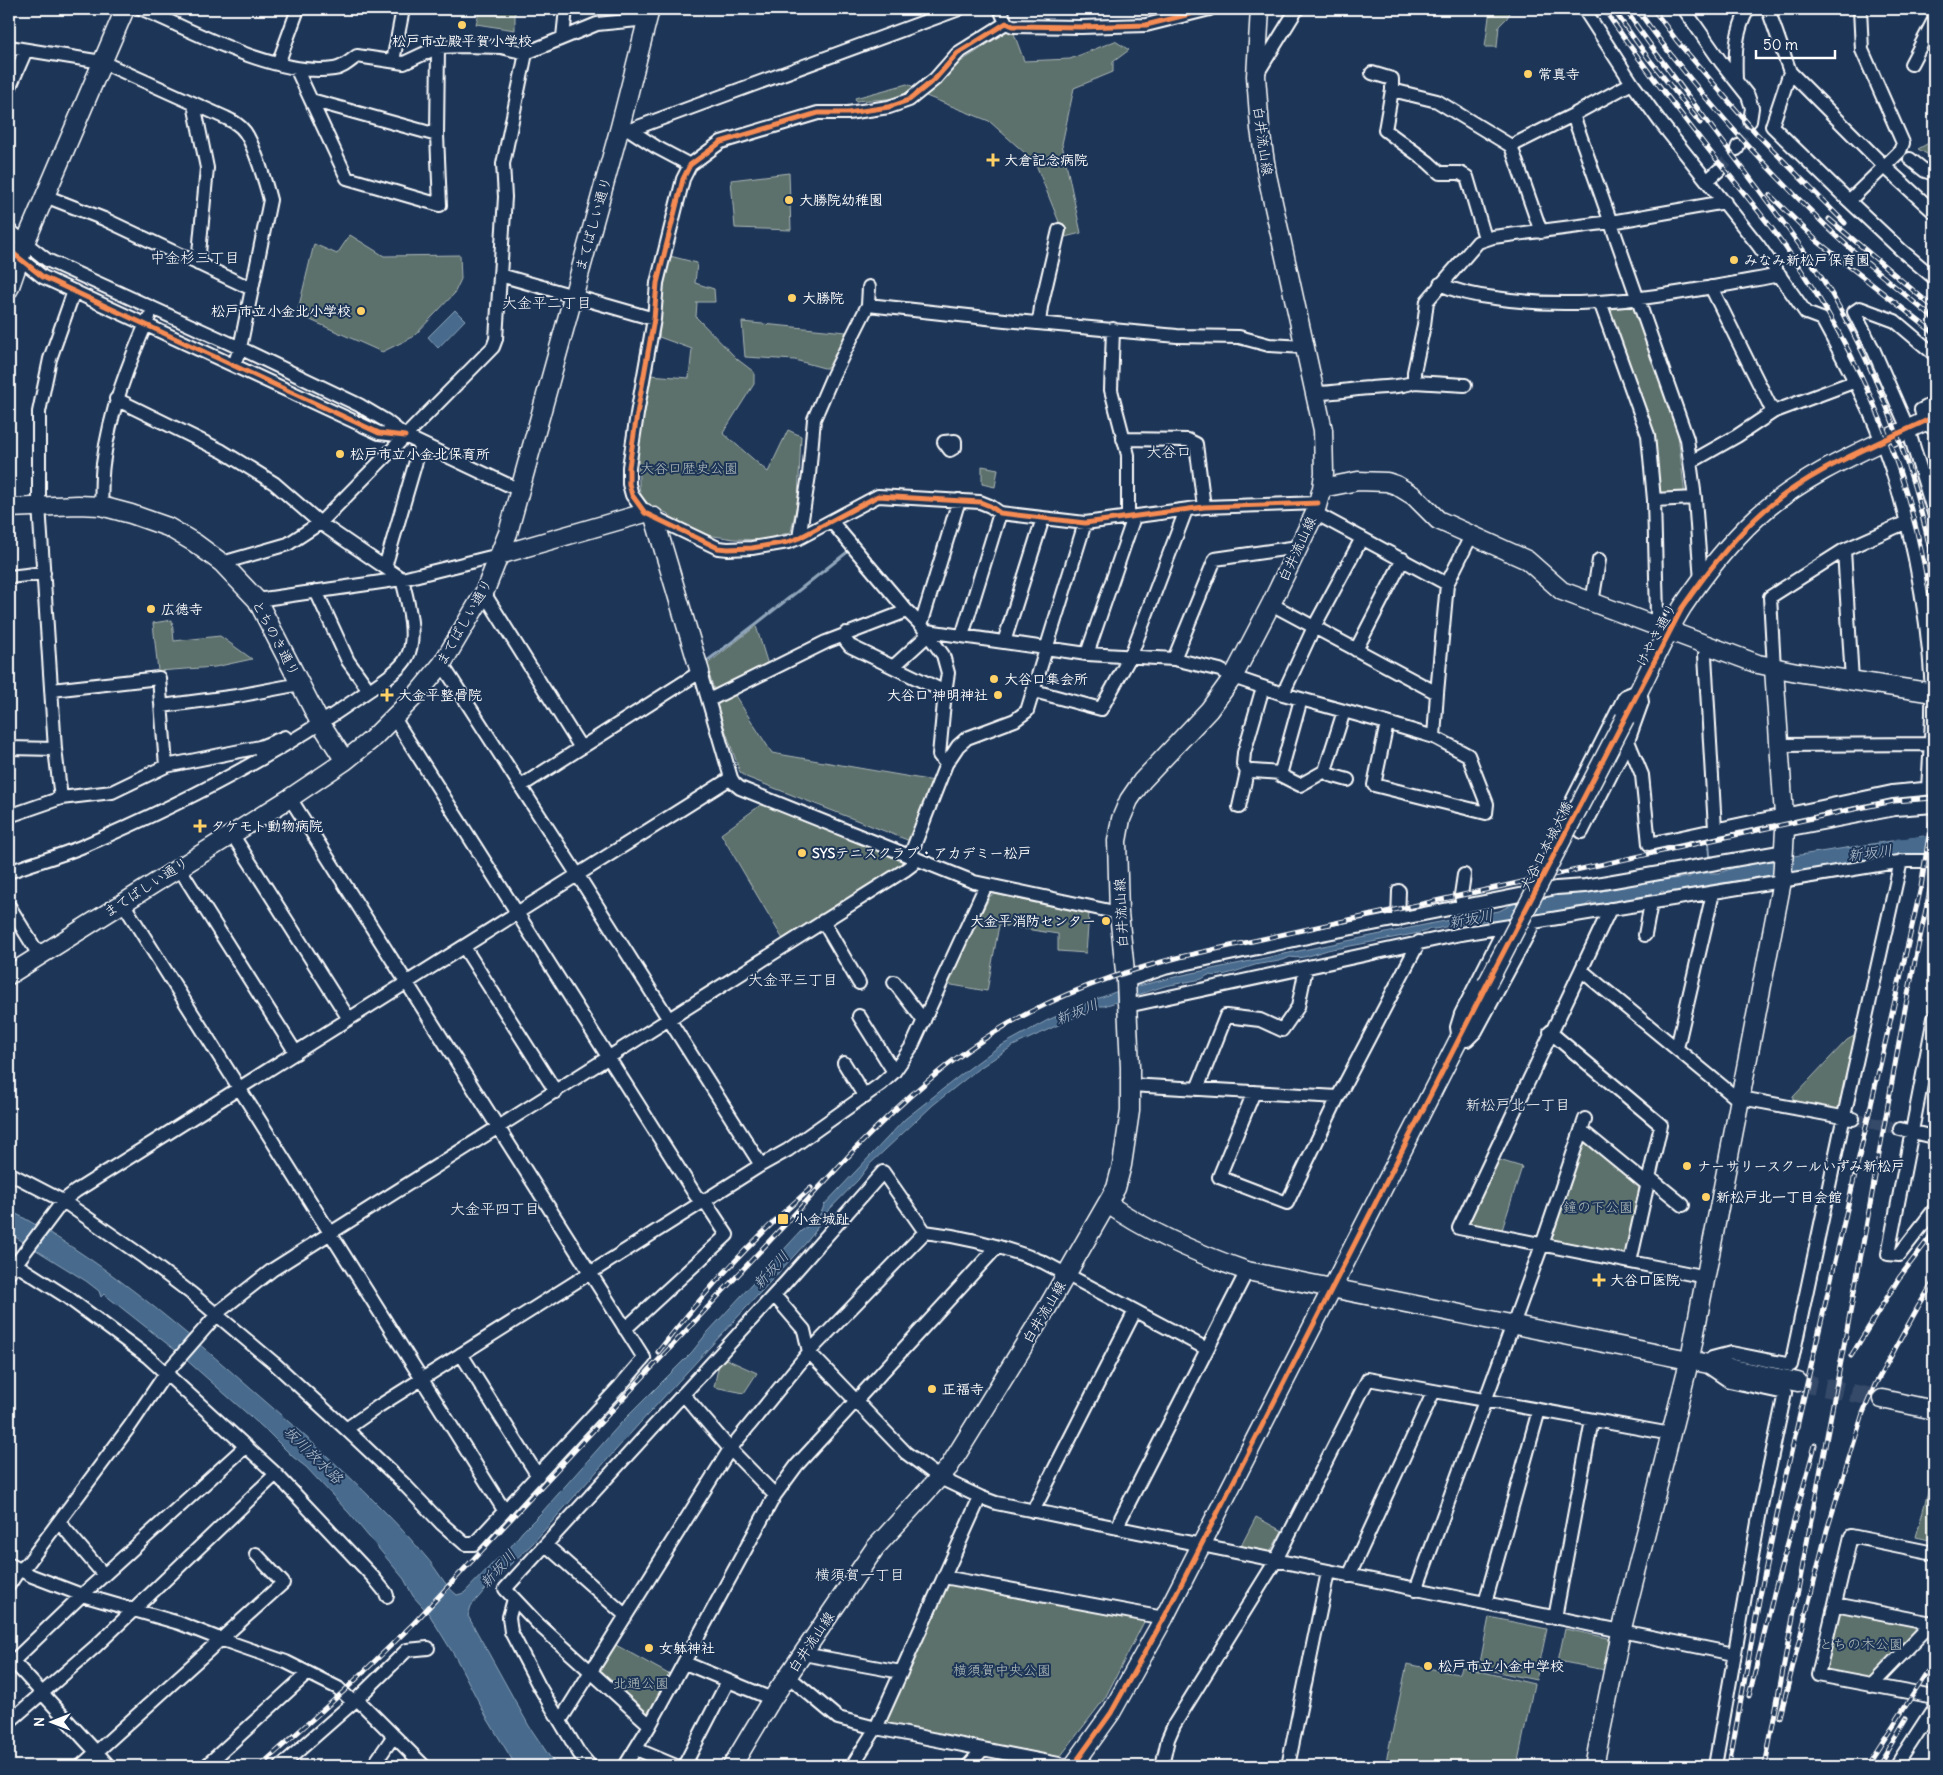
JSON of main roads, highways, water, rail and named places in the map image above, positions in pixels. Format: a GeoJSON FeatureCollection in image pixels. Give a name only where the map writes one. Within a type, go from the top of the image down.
{"type":"FeatureCollection","features":[{"type":"Feature","properties":{"kind":"water"},"geometry":{"type":"Polygon","coordinates":[[[455,310],[465,320],[438,348],[428,337],[455,310]]]}},
{"type":"Feature","properties":{"kind":"water","name":"坂川放水路"},"geometry":{"type":"Polygon","coordinates":[[[1924,836],[1922,852],[1671,894],[1662,891],[1656,897],[1610,904],[1589,903],[1585,906],[1573,907],[1569,912],[1499,922],[1467,922],[1302,957],[1290,957],[1226,974],[1208,975],[1202,979],[1165,986],[1099,1006],[1013,1046],[978,1069],[933,1105],[870,1164],[858,1180],[825,1214],[805,1244],[639,1424],[533,1543],[490,1584],[471,1606],[468,1616],[529,1726],[556,1766],[516,1766],[487,1718],[456,1658],[429,1614],[413,1596],[404,1579],[349,1513],[306,1467],[175,1350],[104,1294],[101,1297],[99,1291],[86,1281],[9,1233],[9,1210],[102,1267],[160,1311],[278,1412],[347,1475],[410,1538],[448,1587],[457,1595],[464,1593],[496,1560],[505,1554],[522,1532],[621,1423],[692,1352],[707,1333],[801,1231],[812,1223],[824,1205],[905,1119],[997,1048],[1048,1020],[1118,991],[1183,975],[1499,911],[1519,901],[1563,893],[1590,890],[1597,892],[1639,883],[1690,877],[1693,862],[1698,863],[1706,873],[1719,873],[1748,863],[1924,836]]]}},
{"type":"Feature","properties":{"kind":"waterway"},"geometry":{"type":"LineString","coordinates":[[703,664],[850,550]]}},
{"type":"Feature","properties":{"kind":"waterway"},"geometry":{"type":"LineString","coordinates":[[1708,835],[1710,862]]}},
{"type":"Feature","properties":{"kind":"waterway","name":"新坂川"},"geometry":{"type":"LineString","coordinates":[[1899,848],[1934,845]]}},
{"type":"Feature","properties":{"kind":"tunnel"},"geometry":{"type":"LineString","coordinates":[[1738,146],[1750,121]]}},
{"type":"Feature","properties":{"kind":"tunnel"},"geometry":{"type":"LineString","coordinates":[[1719,170],[1737,149]]}},
{"type":"Feature","properties":{"kind":"tunnel"},"geometry":{"type":"LineString","coordinates":[[1853,1119],[1900,1129]]}},
{"type":"Feature","properties":{"kind":"tunnel"},"geometry":{"type":"LineString","coordinates":[[1798,1382],[1882,1399]]}},
{"type":"Feature","properties":{"kind":"railway"},"geometry":{"type":"LineString","coordinates":[[1604,9],[1671,101],[1776,234],[1834,324],[1859,371],[1899,470],[1914,521],[1926,573],[1934,626]]}},
{"type":"Feature","properties":{"kind":"railway"},"geometry":{"type":"LineString","coordinates":[[1613,9],[1649,59],[1700,123]]}},
{"type":"Feature","properties":{"kind":"railway"},"geometry":{"type":"LineString","coordinates":[[1625,9],[1792,235],[1839,307],[1871,369],[1897,434],[1918,500],[1934,569]]}},
{"type":"Feature","properties":{"kind":"railway"},"geometry":{"type":"LineString","coordinates":[[1637,9],[1704,95],[1776,176],[1840,239],[1934,319]]}},
{"type":"Feature","properties":{"kind":"railway"},"geometry":{"type":"LineString","coordinates":[[1653,9],[1677,41],[1756,133],[1845,223]]}},
{"type":"Feature","properties":{"kind":"railway"},"geometry":{"type":"LineString","coordinates":[[1770,195],[1817,241],[1934,333]]}},
{"type":"Feature","properties":{"kind":"railway"},"geometry":{"type":"LineString","coordinates":[[1829,219],[1934,308]]}},
{"type":"Feature","properties":{"kind":"railway"},"geometry":{"type":"LineString","coordinates":[[260,1766],[343,1692],[414,1623],[873,1130],[948,1065],[1010,1023],[1050,1002],[1092,984],[1180,957],[1845,811],[1894,801],[1934,798]]}},
{"type":"Feature","properties":{"kind":"railway"},"geometry":{"type":"LineString","coordinates":[[1729,1766],[1760,1595],[1777,1514],[1921,887],[1934,803]]}},
{"type":"Feature","properties":{"kind":"railway"},"geometry":{"type":"LineString","coordinates":[[1765,1766],[1905,1009],[1934,871]]}},
{"type":"Feature","properties":{"kind":"railway"},"geometry":{"type":"LineString","coordinates":[[658,1352],[730,1266],[811,1188]]}},
{"type":"Feature","properties":{"kind":"railway"},"geometry":{"type":"LineString","coordinates":[[1851,1356],[1899,1278],[1934,1232]]}},
{"type":"Feature","properties":{"kind":"railway"},"geometry":{"type":"LineString","coordinates":[[1780,1717],[1827,1530],[1863,1413],[1875,1385],[1934,1281]]}},
{"type":"Feature","properties":{"kind":"railway"},"geometry":{"type":"LineString","coordinates":[[1749,1696],[1774,1593],[1815,1445]]}},
{"type":"Feature","properties":{"kind":"railway"},"geometry":{"type":"LineString","coordinates":[[1867,1766],[1934,1662]]}},
{"type":"Feature","properties":{"kind":"railway"},"geometry":{"type":"LineString","coordinates":[[1878,1766],[1906,1719]]}},
{"type":"Feature","properties":{"kind":"place","name":"松戸市立殿平賀小学校"},"geometry":{"type":"Point","coordinates":[462,25]}},
{"type":"Feature","properties":{"kind":"place","name":"常真寺"},"geometry":{"type":"Point","coordinates":[1528,74]}},
{"type":"Feature","properties":{"kind":"place","name":"大倉記念病院"},"geometry":{"type":"Point","coordinates":[993,160]}},
{"type":"Feature","properties":{"kind":"place","name":"大勝院幼稚園"},"geometry":{"type":"Point","coordinates":[789,200]}},
{"type":"Feature","properties":{"kind":"place","name":"みなみ新松戸保育園"},"geometry":{"type":"Point","coordinates":[1734,260]}},
{"type":"Feature","properties":{"kind":"place","name":"大勝院"},"geometry":{"type":"Point","coordinates":[792,298]}},
{"type":"Feature","properties":{"kind":"place","name":"松戸市立小金北小学校"},"geometry":{"type":"Point","coordinates":[361,311]}},
{"type":"Feature","properties":{"kind":"place","name":"松戸市立小金北保育所"},"geometry":{"type":"Point","coordinates":[340,454]}},
{"type":"Feature","properties":{"kind":"place","name":"広徳寺"},"geometry":{"type":"Point","coordinates":[151,609]}},
{"type":"Feature","properties":{"kind":"place","name":"大谷口集会所"},"geometry":{"type":"Point","coordinates":[994,679]}},
{"type":"Feature","properties":{"kind":"place","name":"大金平整骨院"},"geometry":{"type":"Point","coordinates":[387,695]}},
{"type":"Feature","properties":{"kind":"place","name":"大谷口 神明神社"},"geometry":{"type":"Point","coordinates":[998,695]}},
{"type":"Feature","properties":{"kind":"place","name":"タケモト動物病院"},"geometry":{"type":"Point","coordinates":[200,826]}},
{"type":"Feature","properties":{"kind":"place","name":"SYSテニスクラブ・アカデミー松戸"},"geometry":{"type":"Point","coordinates":[802,853]}},
{"type":"Feature","properties":{"kind":"place","name":"大金平消防センター"},"geometry":{"type":"Point","coordinates":[1106,921]}},
{"type":"Feature","properties":{"kind":"place","name":"ナーサリースクールいずみ新松戸"},"geometry":{"type":"Point","coordinates":[1687,1166]}},
{"type":"Feature","properties":{"kind":"place","name":"新松戸北一丁目会館"},"geometry":{"type":"Point","coordinates":[1706,1197]}},
{"type":"Feature","properties":{"kind":"place","name":"小金城趾"},"geometry":{"type":"Point","coordinates":[783,1219]}},
{"type":"Feature","properties":{"kind":"place","name":"大谷口医院"},"geometry":{"type":"Point","coordinates":[1599,1280]}},
{"type":"Feature","properties":{"kind":"place","name":"正福寺"},"geometry":{"type":"Point","coordinates":[932,1389]}},
{"type":"Feature","properties":{"kind":"place","name":"女躰神社"},"geometry":{"type":"Point","coordinates":[649,1648]}},
{"type":"Feature","properties":{"kind":"place","name":"松戸市立小金中学校"},"geometry":{"type":"Point","coordinates":[1428,1666]}},
{"type":"Feature","properties":{"kind":"district","name":"中金杉三丁目"},"geometry":{"type":"Point","coordinates":[195,258]}},
{"type":"Feature","properties":{"kind":"district","name":"大金平二丁目"},"geometry":{"type":"Point","coordinates":[547,303]}},
{"type":"Feature","properties":{"kind":"district","name":"大谷口"},"geometry":{"type":"Point","coordinates":[1169,452]}},
{"type":"Feature","properties":{"kind":"district","name":"大金平三丁目"},"geometry":{"type":"Point","coordinates":[793,980]}},
{"type":"Feature","properties":{"kind":"district","name":"新松戸北一丁目"},"geometry":{"type":"Point","coordinates":[1518,1105]}},
{"type":"Feature","properties":{"kind":"district","name":"大金平四丁目"},"geometry":{"type":"Point","coordinates":[495,1209]}},
{"type":"Feature","properties":{"kind":"district","name":"横須賀一丁目"},"geometry":{"type":"Point","coordinates":[860,1575]}},
{"type":"Feature","properties":{"kind":"park label","name":"大谷口歴史公園"},"geometry":{"type":"Point","coordinates":[689,468]}},
{"type":"Feature","properties":{"kind":"park label","name":"鐘の下公園"},"geometry":{"type":"Point","coordinates":[1598,1207]}},
{"type":"Feature","properties":{"kind":"park label","name":"とちの木公園"},"geometry":{"type":"Point","coordinates":[1861,1644]}},
{"type":"Feature","properties":{"kind":"park label","name":"横須賀中央公園"},"geometry":{"type":"Point","coordinates":[1002,1670]}},
{"type":"Feature","properties":{"kind":"park label","name":"北通公園"},"geometry":{"type":"Point","coordinates":[641,1683]}}]}
